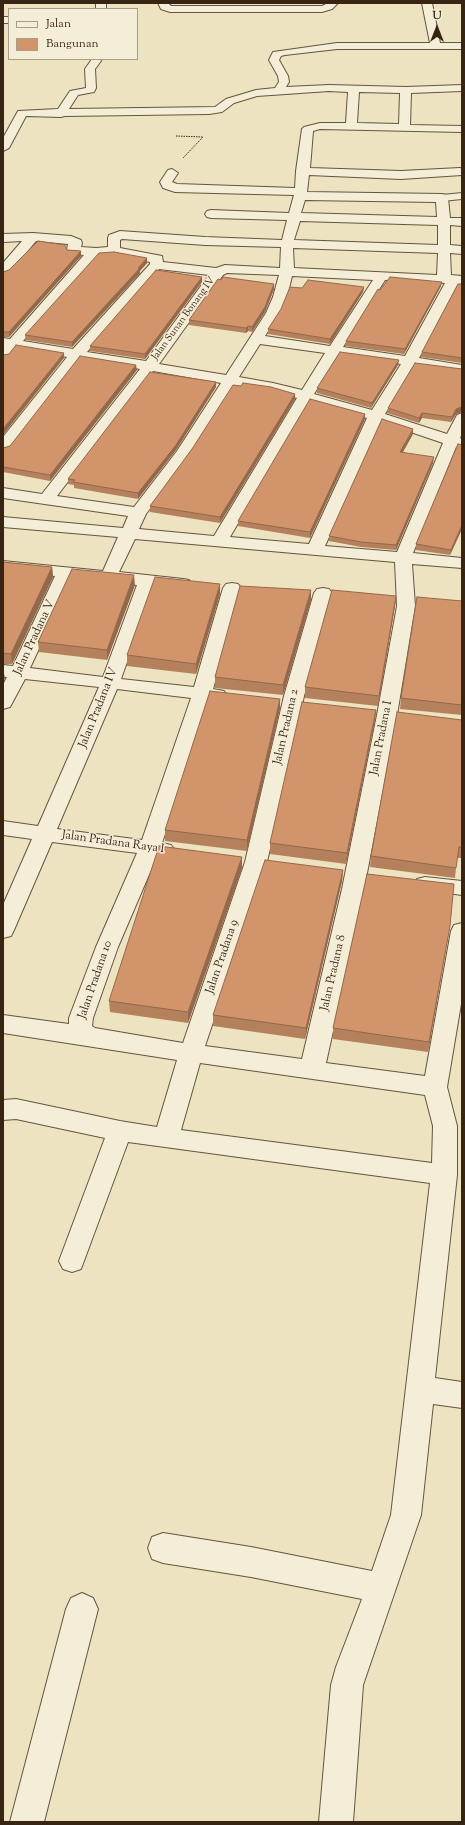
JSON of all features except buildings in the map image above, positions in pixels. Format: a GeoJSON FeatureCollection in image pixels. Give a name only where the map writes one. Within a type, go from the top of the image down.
{"type":"FeatureCollection","features":[{"type":"Feature","properties":{"kind":"street"},"geometry":{"type":"LineString","coordinates":[[163,3],[164,7],[170,9],[265,6],[322,9],[329,7],[333,3]]}},
{"type":"Feature","properties":{"kind":"street"},"geometry":{"type":"LineString","coordinates":[[427,3],[436,46]]}},
{"type":"Feature","properties":{"kind":"street"},"geometry":{"type":"LineString","coordinates":[[278,91],[284,82],[283,76],[274,60],[277,54],[285,52],[337,46],[462,46]]}},
{"type":"Feature","properties":{"kind":"street"},"geometry":{"type":"LineString","coordinates":[[61,114],[74,93],[90,90],[90,70],[96,62]]}},
{"type":"Feature","properties":{"kind":"street"},"geometry":{"type":"LineString","coordinates":[[10,112],[61,114],[209,111],[218,110],[230,101],[256,94],[278,91],[459,88],[461,100]]}},
{"type":"Feature","properties":{"kind":"street"},"geometry":{"type":"LineString","coordinates":[[352,127],[354,89]]}},
{"type":"Feature","properties":{"kind":"street"},"geometry":{"type":"LineString","coordinates":[[404,128],[406,90]]}},
{"type":"Feature","properties":{"kind":"street"},"geometry":{"type":"LineString","coordinates":[[3,148],[22,113]]}},
{"type":"Feature","properties":{"kind":"street"},"geometry":{"type":"LineString","coordinates":[[109,576],[138,513],[183,453],[256,339],[280,297],[287,272],[288,244],[301,194],[302,171],[308,129],[320,126],[462,129]]}},
{"type":"Feature","properties":{"kind":"street"},"geometry":{"type":"LineString","coordinates":[[302,171],[401,175],[460,172]]}},
{"type":"Feature","properties":{"kind":"street"},"geometry":{"type":"LineString","coordinates":[[172,173],[166,182],[167,185],[175,188],[301,194],[442,198],[444,250],[453,279],[410,361],[376,416],[315,549]]}},
{"type":"Feature","properties":{"kind":"street"},"geometry":{"type":"LineString","coordinates":[[211,214],[462,222]]}},
{"type":"Feature","properties":{"kind":"street"},"geometry":{"type":"LineString","coordinates":[[114,251],[114,238],[120,235],[288,244],[462,250]]}},
{"type":"Feature","properties":{"kind":"street"},"geometry":{"type":"LineString","coordinates":[[3,238],[33,237],[71,240],[76,243],[73,250],[96,252],[114,251],[157,259],[156,264],[77,354],[3,447]]}},
{"type":"Feature","properties":{"kind":"street"},"geometry":{"type":"LineString","coordinates":[[3,271],[33,237]]}},
{"type":"Feature","properties":{"kind":"street"},"geometry":{"type":"LineString","coordinates":[[6,347],[90,256],[96,252]]}},
{"type":"Feature","properties":{"kind":"street"},"geometry":{"type":"LineString","coordinates":[[156,264],[218,272],[225,269],[381,278],[453,279]]}},
{"type":"Feature","properties":{"kind":"street","name":"Jalan Sunan Bonang IV"},"geometry":{"type":"LineString","coordinates":[[46,499],[150,366],[218,272]]}},
{"type":"Feature","properties":{"kind":"street"},"geometry":{"type":"LineString","coordinates":[[219,542],[306,395],[381,278]]}},
{"type":"Feature","properties":{"kind":"street"},"geometry":{"type":"LineString","coordinates":[[256,339],[462,369]]}},
{"type":"Feature","properties":{"kind":"street"},"geometry":{"type":"LineString","coordinates":[[6,347],[77,354],[306,395],[456,442]]}},
{"type":"Feature","properties":{"kind":"street"},"geometry":{"type":"LineString","coordinates":[[404,557],[456,442],[462,418]]}},
{"type":"Feature","properties":{"kind":"street"},"geometry":{"type":"LineString","coordinates":[[3,493],[138,513]]}},
{"type":"Feature","properties":{"kind":"street"},"geometry":{"type":"LineString","coordinates":[[3,522],[462,563]]}},
{"type":"Feature","properties":{"kind":"street","name":"Jalan Pradana I"},"geometry":{"type":"LineString","coordinates":[[348,874],[386,715],[405,601],[404,557]]}},
{"type":"Feature","properties":{"kind":"street"},"geometry":{"type":"LineString","coordinates":[[3,566],[147,581],[224,587],[202,693],[150,848]]}},
{"type":"Feature","properties":{"kind":"street","name":"Jalan Pradana V"},"geometry":{"type":"LineString","coordinates":[[3,703],[11,672],[66,572]]}},
{"type":"Feature","properties":{"kind":"street","name":"Jalan Pradana IV"},"geometry":{"type":"LineString","coordinates":[[3,930],[110,683],[147,581]]}},
{"type":"Feature","properties":{"kind":"street","name":"Jalan Pradana 2"},"geometry":{"type":"LineString","coordinates":[[256,862],[293,704],[323,593]]}},
{"type":"Feature","properties":{"kind":"street"},"geometry":{"type":"LineString","coordinates":[[11,672],[232,696]]}},
{"type":"Feature","properties":{"kind":"street","name":"Jalan Pradana Raya I"},"geometry":{"type":"LineString","coordinates":[[3,828],[180,852]]}},
{"type":"Feature","properties":{"kind":"street","name":"Jalan Pradana 10"},"geometry":{"type":"LineString","coordinates":[[150,848],[107,947],[81,1018],[80,1029],[88,1036],[191,1053],[435,1087]]}},
{"type":"Feature","properties":{"kind":"street"},"geometry":{"type":"LineString","coordinates":[[233,859],[279,865]]}},
{"type":"Feature","properties":{"kind":"street","name":"Jalan Pradana 9"},"geometry":{"type":"LineString","coordinates":[[166,1138],[191,1053],[256,862]]}},
{"type":"Feature","properties":{"kind":"street"},"geometry":{"type":"LineString","coordinates":[[348,874],[378,878]]}},
{"type":"Feature","properties":{"kind":"street","name":"Jalan Pradana 8"},"geometry":{"type":"LineString","coordinates":[[312,1070],[348,874]]}},
{"type":"Feature","properties":{"kind":"street"},"geometry":{"type":"LineString","coordinates":[[409,882],[462,888]]}},
{"type":"Feature","properties":{"kind":"street"},"geometry":{"type":"LineString","coordinates":[[336,1822],[348,1685],[359,1648],[382,1588],[406,1515],[444,1175],[454,1126],[435,1087],[462,931]]}},
{"type":"Feature","properties":{"kind":"street"},"geometry":{"type":"LineString","coordinates":[[3,1024],[88,1036]]}},
{"type":"Feature","properties":{"kind":"street"},"geometry":{"type":"LineString","coordinates":[[3,1110],[16,1110],[120,1131],[166,1138],[444,1175]]}},
{"type":"Feature","properties":{"kind":"street"},"geometry":{"type":"LineString","coordinates":[[72,1261],[105,1168],[120,1131]]}},
{"type":"Feature","properties":{"kind":"street"},"geometry":{"type":"LineString","coordinates":[[419,1389],[462,1395]]}},
{"type":"Feature","properties":{"kind":"street"},"geometry":{"type":"LineString","coordinates":[[163,1548],[252,1562],[382,1588]]}},
{"type":"Feature","properties":{"kind":"street"},"geometry":{"type":"LineString","coordinates":[[27,1822],[82,1609]]}},
{"type":"Feature","properties":{"kind":"lane"},"geometry":{"type":"LineString","coordinates":[[442,198],[462,196]]}},
{"type":"Feature","properties":{"kind":"path"},"geometry":{"type":"LineString","coordinates":[[172,173],[192,147],[203,137],[176,136]]}}]}
